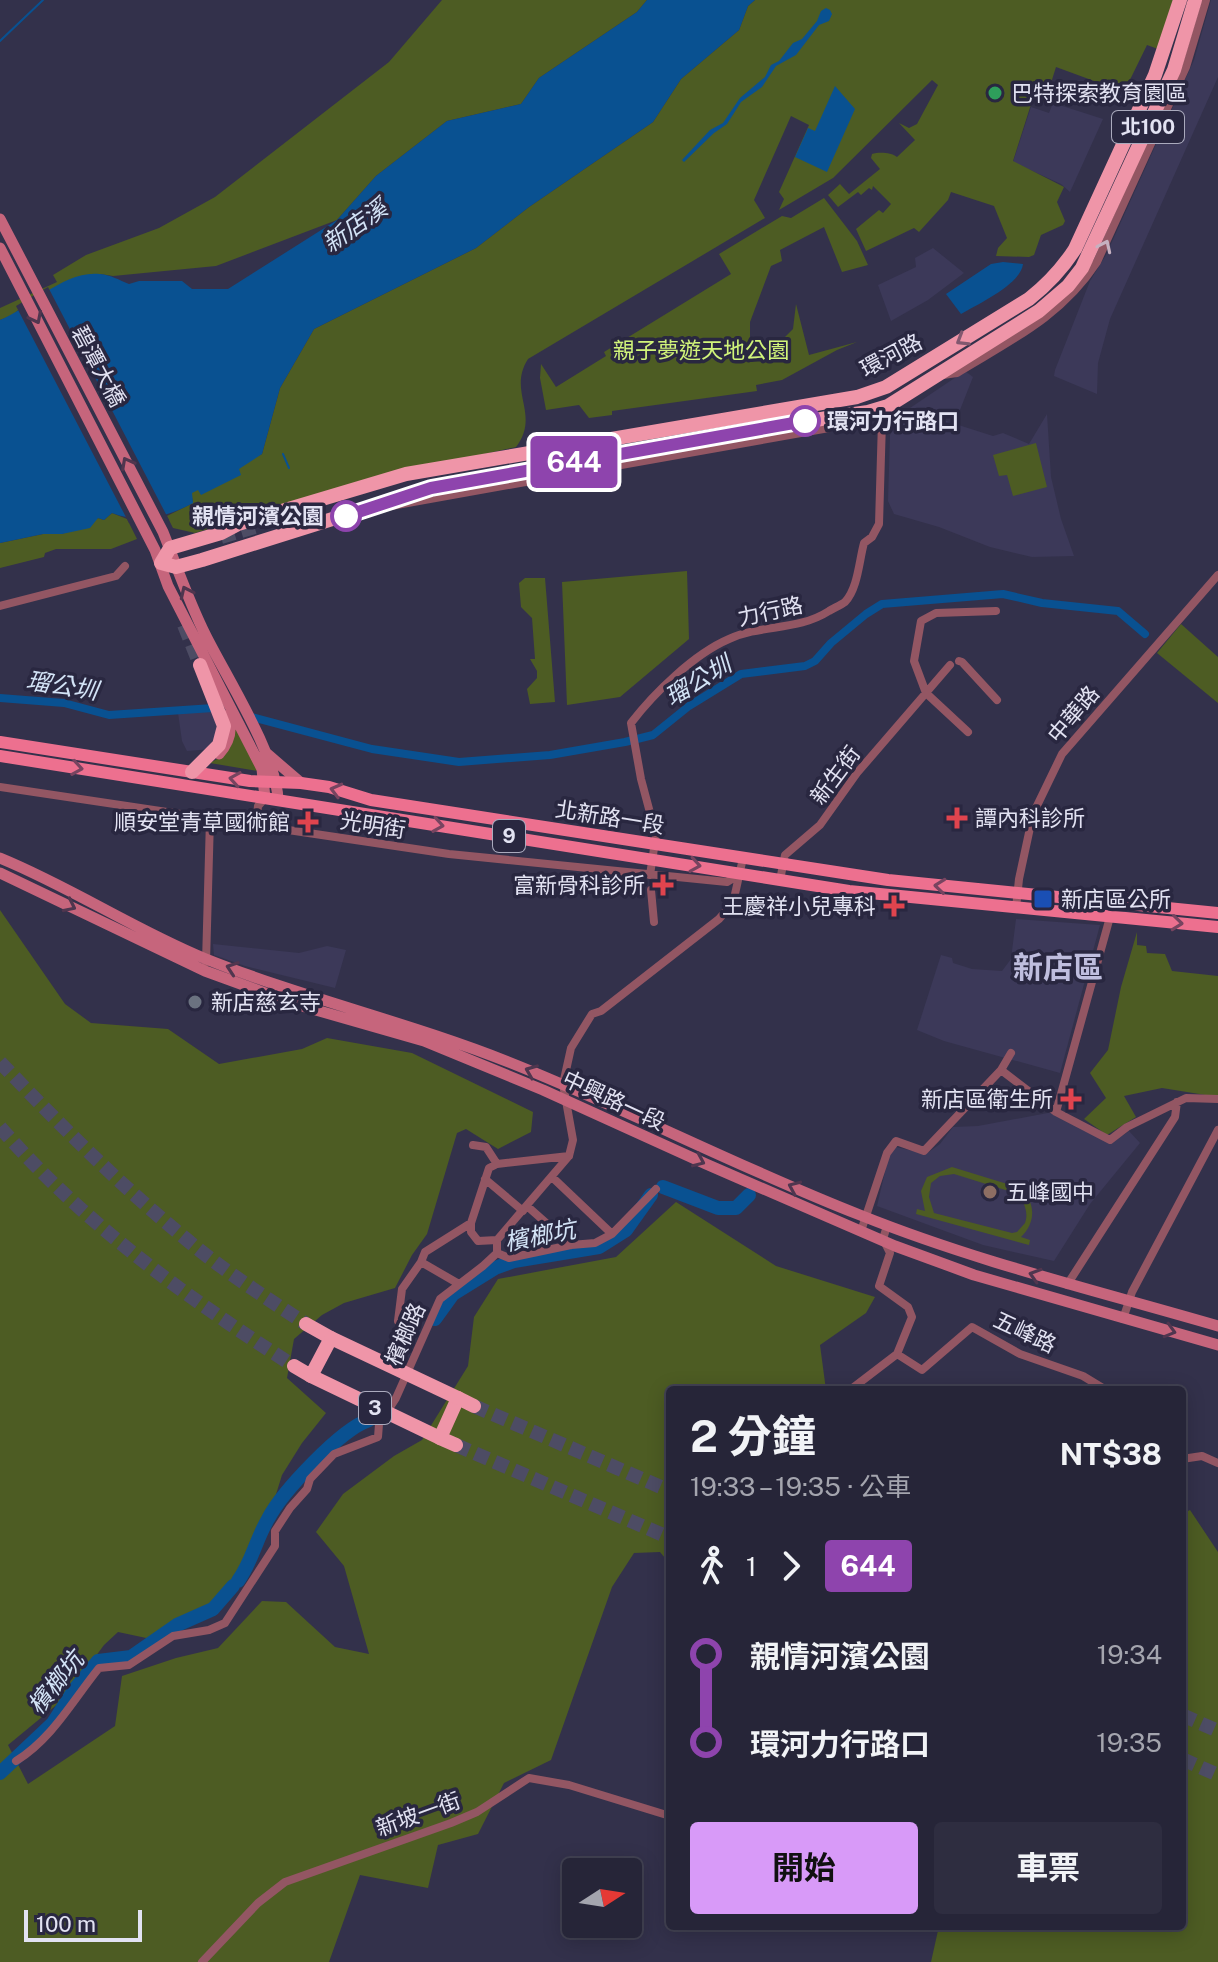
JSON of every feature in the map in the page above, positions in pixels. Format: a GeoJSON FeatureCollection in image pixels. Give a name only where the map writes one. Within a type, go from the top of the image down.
{"type":"FeatureCollection","features":[{"type":"Feature","properties":{"kind":"highway","name":"環河路"},"geometry":{"type":"LineString","coordinates":[[426,472],[872,393],[1029,299],[1050,283],[1075,249],[1155,75],[1180,0]]}},
{"type":"Feature","properties":{"kind":"highway","name":"環河路"},"geometry":{"type":"LineString","coordinates":[[170,559],[374,506],[431,488],[842,417],[888,406],[1053,300],[1082,268],[1174,70],[1195,0]]}},
{"type":"Feature","properties":{"kind":"highway","name":"北100"},"geometry":{"type":"LineString","coordinates":[[170,559],[377,497],[463,466]]}},
{"type":"Feature","properties":{"kind":"highway","name":"北100"},"geometry":{"type":"LineString","coordinates":[[170,559],[362,485],[426,472]]}},
{"type":"Feature","properties":{"kind":"highway"},"geometry":{"type":"LineString","coordinates":[[255,527],[426,472]]}},
{"type":"Feature","properties":{"kind":"highway"},"geometry":{"type":"LineString","coordinates":[[192,772],[219,745],[224,726],[200,665]]}},
{"type":"Feature","properties":{"kind":"highway","name":"3"},"geometry":{"type":"LineString","coordinates":[[306,1324],[474,1406]]}},
{"type":"Feature","properties":{"kind":"highway"},"geometry":{"type":"LineString","coordinates":[[311,1376],[331,1338]]}},
{"type":"Feature","properties":{"kind":"highway","name":"3"},"geometry":{"type":"LineString","coordinates":[[294,1366],[456,1445]]}},
{"type":"Feature","properties":{"kind":"highway"},"geometry":{"type":"LineString","coordinates":[[440,1438],[458,1398]]}},
{"type":"Feature","properties":{"kind":"main road","name":"北新路一段"},"geometry":{"type":"LineString","coordinates":[[0,742],[271,783],[329,787],[371,800],[888,880],[1218,913]]}},
{"type":"Feature","properties":{"kind":"main road","name":"北新路一段"},"geometry":{"type":"LineString","coordinates":[[0,756],[849,891],[1218,927]]}},
{"type":"Feature","properties":{"kind":"street","name":"環河路"},"geometry":{"type":"LineString","coordinates":[[939,376],[957,373],[1050,316],[1084,282],[1097,262],[1186,67],[1206,0]]}},
{"type":"Feature","properties":{"kind":"street","name":"碧潭大橋"},"geometry":{"type":"LineString","coordinates":[[0,219],[163,532],[170,559]]}},
{"type":"Feature","properties":{"kind":"street","name":"碧潭大橋"},"geometry":{"type":"LineString","coordinates":[[0,248],[151,542],[170,559]]}},
{"type":"Feature","properties":{"kind":"street","name":"力行路"},"geometry":{"type":"LineString","coordinates":[[650,875],[656,835],[631,723],[647,702],[688,666],[728,639],[753,631],[816,620],[846,601],[858,574],[864,543],[872,537],[879,524],[882,421],[888,406]]}},
{"type":"Feature","properties":{"kind":"street"},"geometry":{"type":"LineString","coordinates":[[170,559],[168,586],[271,783]]}},
{"type":"Feature","properties":{"kind":"street"},"geometry":{"type":"LineString","coordinates":[[170,559],[265,752],[271,799],[258,806],[256,826]]}},
{"type":"Feature","properties":{"kind":"street"},"geometry":{"type":"LineString","coordinates":[[0,606],[116,576],[125,566]]}},
{"type":"Feature","properties":{"kind":"street","name":"中華路"},"geometry":{"type":"LineString","coordinates":[[1016,908],[1033,814],[1062,754],[1214,586],[1218,575]]}},
{"type":"Feature","properties":{"kind":"street"},"geometry":{"type":"LineString","coordinates":[[968,732],[926,693],[914,661],[921,621],[936,613],[996,611]]}},
{"type":"Feature","properties":{"kind":"street","name":"新生街"},"geometry":{"type":"LineString","coordinates":[[782,863],[785,855],[820,825],[857,773],[954,663],[997,700]]}},
{"type":"Feature","properties":{"kind":"street"},"geometry":{"type":"LineString","coordinates":[[192,772],[218,755],[229,737],[230,720],[219,694],[216,677]]}},
{"type":"Feature","properties":{"kind":"street"},"geometry":{"type":"LineString","coordinates":[[265,752],[301,783]]}},
{"type":"Feature","properties":{"kind":"street","name":"光明街"},"geometry":{"type":"LineString","coordinates":[[0,787],[514,863],[727,882],[740,874]]}},
{"type":"Feature","properties":{"kind":"street"},"geometry":{"type":"LineString","coordinates":[[206,965],[210,819]]}},
{"type":"Feature","properties":{"kind":"street"},"geometry":{"type":"LineString","coordinates":[[656,1189],[612,1234],[595,1243],[509,1258],[497,1253],[497,1240],[569,1156],[573,1140],[563,1084],[571,1048],[592,1014],[601,1011],[719,919],[733,903],[743,858]]}},
{"type":"Feature","properties":{"kind":"street"},"geometry":{"type":"LineString","coordinates":[[780,880],[782,863]]}},
{"type":"Feature","properties":{"kind":"street","name":"中興路一段"},"geometry":{"type":"LineString","coordinates":[[1,866],[206,965],[295,1004],[424,1041],[543,1090],[861,1231],[974,1275],[1218,1345]]}},
{"type":"Feature","properties":{"kind":"street"},"geometry":{"type":"LineString","coordinates":[[651,890],[654,922]]}},
{"type":"Feature","properties":{"kind":"street"},"geometry":{"type":"LineString","coordinates":[[1056,1112],[1110,917]]}},
{"type":"Feature","properties":{"kind":"street","name":"中興路一段"},"geometry":{"type":"LineString","coordinates":[[206,965],[393,1020],[563,1084],[887,1226],[1067,1285],[1218,1326]]}},
{"type":"Feature","properties":{"kind":"street"},"geometry":{"type":"LineString","coordinates":[[861,1231],[887,1153],[896,1141],[924,1151],[1001,1070],[1011,1053]]}},
{"type":"Feature","properties":{"kind":"street"},"geometry":{"type":"LineString","coordinates":[[1001,1070],[1056,1112],[1110,1140],[1127,1127],[1186,1098],[1218,1099]]}},
{"type":"Feature","properties":{"kind":"street"},"geometry":{"type":"LineString","coordinates":[[1067,1285],[1175,1117],[1177,1102]]}},
{"type":"Feature","properties":{"kind":"street"},"geometry":{"type":"LineString","coordinates":[[1123,1319],[1188,1181],[1218,1130]]}},
{"type":"Feature","properties":{"kind":"street"},"geometry":{"type":"LineString","coordinates":[[473,1145],[486,1147],[497,1164]]}},
{"type":"Feature","properties":{"kind":"street"},"geometry":{"type":"LineString","coordinates":[[497,1240],[478,1241],[471,1232],[471,1223],[489,1168],[497,1164],[569,1156]]}},
{"type":"Feature","properties":{"kind":"street"},"geometry":{"type":"LineString","coordinates":[[552,1177],[612,1234]]}},
{"type":"Feature","properties":{"kind":"street"},"geometry":{"type":"LineString","coordinates":[[485,1179],[571,1245]]}},
{"type":"Feature","properties":{"kind":"street"},"geometry":{"type":"LineString","coordinates":[[398,1321],[402,1289],[425,1252],[471,1223]]}},
{"type":"Feature","properties":{"kind":"street"},"geometry":{"type":"LineString","coordinates":[[855,1386],[897,1354],[912,1317],[908,1307],[879,1286],[890,1253],[883,1239],[887,1226]]}},
{"type":"Feature","properties":{"kind":"street","name":"檳榔路"},"geometry":{"type":"LineString","coordinates":[[16,1761],[33,1751],[48,1736],[99,1668],[129,1665],[173,1636],[209,1630],[225,1623],[275,1546],[275,1531],[307,1489],[310,1479],[334,1454],[378,1437],[379,1424],[396,1398],[440,1299],[497,1253]]}},
{"type":"Feature","properties":{"kind":"street"},"geometry":{"type":"LineString","coordinates":[[421,1262],[459,1284]]}},
{"type":"Feature","properties":{"kind":"street","name":"五峰路"},"geometry":{"type":"LineString","coordinates":[[897,1354],[922,1370],[972,1327],[1020,1354],[1083,1376],[1099,1386]]}},
{"type":"Feature","properties":{"kind":"street"},"geometry":{"type":"LineString","coordinates":[[1186,1458],[1202,1456],[1218,1463]]}},
{"type":"Feature","properties":{"kind":"street","name":"新坡一街"},"geometry":{"type":"LineString","coordinates":[[202,1962],[258,1903],[285,1882],[477,1812],[529,1778],[569,1785],[666,1815]]}},
{"type":"Feature","properties":{"kind":"shaded area"},"geometry":{"type":"Polygon","coordinates":[[[1211,0],[1218,0],[1218,77],[1110,319],[1098,363],[1097,394],[1054,376],[1055,370],[1090,281],[1106,255],[1194,60],[1211,0]]]}},
{"type":"Feature","properties":{"kind":"shaded area"},"geometry":{"type":"Polygon","coordinates":[[[1053,103],[1103,119],[1070,192],[1061,184],[1013,162],[1031,107],[1049,113],[1053,103]]]}},
{"type":"Feature","properties":{"kind":"shaded area"},"geometry":{"type":"Polygon","coordinates":[[[933,248],[964,273],[928,300],[891,321],[878,285],[916,267],[915,258],[933,248]]]}},
{"type":"Feature","properties":{"kind":"shaded area"},"geometry":{"type":"Polygon","coordinates":[[[965,371],[973,377],[956,420],[910,408],[965,371]]]}},
{"type":"Feature","properties":{"kind":"shaded area"},"geometry":{"type":"Polygon","coordinates":[[[1047,414],[1051,477],[1074,556],[1032,557],[990,547],[894,514],[888,501],[890,435],[900,419],[943,428],[946,421],[993,436],[1003,433],[1029,444],[1047,414]]]}},
{"type":"Feature","properties":{"kind":"shaded area"},"geometry":{"type":"Polygon","coordinates":[[[216,709],[222,729],[212,749],[187,751],[182,741],[178,713],[216,709]]]}},
{"type":"Feature","properties":{"kind":"shaded area"},"geometry":{"type":"Polygon","coordinates":[[[1016,919],[1100,925],[1060,1073],[944,1041],[917,1030],[941,955],[972,969],[1002,971],[1011,959],[1016,919]]]}},
{"type":"Feature","properties":{"kind":"shaded area"},"geometry":{"type":"Polygon","coordinates":[[[213,944],[299,953],[327,946],[346,950],[335,988],[245,966],[214,955],[213,944]]]}},
{"type":"Feature","properties":{"kind":"shaded area","name":"五峰國中"},"geometry":{"type":"Polygon","coordinates":[[[1053,1112],[1112,1143],[1129,1131],[1140,1143],[1090,1204],[1054,1261],[983,1245],[877,1206],[889,1155],[896,1147],[926,1154],[940,1144],[953,1127],[978,1126],[1053,1112]]]}},
{"type":"Feature","properties":{"kind":"green space"},"geometry":{"type":"Polygon","coordinates":[[[442,0],[647,0],[637,12],[539,78],[521,104],[447,121],[376,176],[337,220],[216,266],[113,276],[100,274],[23,305],[13,315],[0,320],[0,308],[57,282],[53,275],[86,255],[159,228],[215,197],[389,62],[442,0]]]}},
{"type":"Feature","properties":{"kind":"green space","name":"親情河濱公園"},"geometry":{"type":"Polygon","coordinates":[[[755,0],[1173,0],[1158,49],[1147,45],[1124,92],[1056,67],[1045,102],[1033,98],[1013,161],[1064,187],[1057,202],[1065,221],[1063,225],[1041,235],[1034,255],[996,256],[998,248],[1007,238],[994,206],[951,192],[948,200],[919,232],[914,228],[866,251],[856,229],[879,210],[883,213],[891,204],[873,186],[872,190],[869,188],[861,195],[858,192],[838,207],[828,195],[840,184],[849,194],[880,169],[871,158],[872,154],[884,153],[897,157],[915,140],[899,123],[909,128],[917,124],[938,85],[932,80],[833,178],[779,210],[784,199],[779,192],[809,125],[791,116],[754,200],[765,218],[528,359],[521,382],[525,424],[516,447],[359,482],[195,533],[173,528],[167,516],[193,503],[191,493],[194,488],[262,454],[280,388],[314,329],[476,248],[529,207],[653,122],[681,79],[739,30],[748,6],[755,0]]]}},
{"type":"Feature","properties":{"kind":"green space","name":"親子夢遊天地公園"},"geometry":{"type":"Polygon","coordinates":[[[824,198],[857,241],[868,265],[842,272],[824,227],[780,250],[782,261],[771,266],[750,322],[750,361],[773,349],[793,329],[796,304],[809,355],[857,342],[782,380],[756,385],[757,391],[612,411],[612,415],[589,418],[579,405],[546,410],[540,378],[541,364],[556,387],[606,356],[604,352],[731,274],[719,254],[782,216],[791,218],[824,198]]]}},
{"type":"Feature","properties":{"kind":"green space"},"geometry":{"type":"Polygon","coordinates":[[[1036,443],[1047,487],[1013,496],[1007,475],[999,476],[993,455],[1036,443]]]}},
{"type":"Feature","properties":{"kind":"green space"},"geometry":{"type":"Polygon","coordinates":[[[112,513],[127,519],[137,539],[111,549],[56,549],[45,553],[44,557],[0,568],[0,543],[43,534],[62,534],[98,518],[104,520],[112,513]]]}},
{"type":"Feature","properties":{"kind":"green space"},"geometry":{"type":"Polygon","coordinates":[[[687,571],[689,639],[620,697],[567,705],[562,582],[687,571]]]}},
{"type":"Feature","properties":{"kind":"green space"},"geometry":{"type":"Polygon","coordinates":[[[525,578],[545,578],[555,702],[530,704],[527,689],[537,678],[537,671],[530,659],[535,659],[532,618],[521,607],[519,583],[525,578]]]}},
{"type":"Feature","properties":{"kind":"green space"},"geometry":{"type":"Polygon","coordinates":[[[1181,624],[1218,657],[1218,703],[1157,653],[1181,624]]]}},
{"type":"Feature","properties":{"kind":"green space"},"geometry":{"type":"Polygon","coordinates":[[[234,726],[258,771],[210,763],[219,758],[234,726]]]}},
{"type":"Feature","properties":{"kind":"green space"},"geometry":{"type":"Polygon","coordinates":[[[0,910],[65,1004],[91,1023],[168,1029],[219,1064],[302,1049],[327,1038],[412,1053],[533,1112],[531,1132],[498,1149],[466,1129],[457,1133],[427,1234],[395,1288],[344,1303],[322,1315],[294,1339],[287,1378],[326,1413],[282,1475],[268,1520],[231,1599],[151,1639],[118,1632],[104,1645],[65,1698],[8,1745],[28,1784],[115,1726],[122,1676],[218,1648],[262,1601],[286,1602],[335,1647],[369,1654],[344,1566],[316,1532],[343,1494],[394,1456],[422,1440],[468,1366],[474,1317],[498,1279],[616,1257],[676,1202],[776,1266],[875,1297],[866,1313],[820,1345],[825,1386],[666,1386],[666,1559],[660,1552],[634,1553],[612,1587],[551,1760],[504,1783],[478,1834],[438,1845],[428,1888],[360,1875],[329,1962],[0,1962],[0,910]]]}},
{"type":"Feature","properties":{"kind":"green space"},"geometry":{"type":"Polygon","coordinates":[[[1137,932],[1137,945],[1146,946],[1147,953],[1165,954],[1172,971],[1218,976],[1218,1097],[1162,1088],[1124,1096],[1136,1117],[1107,1135],[1084,1119],[1106,1098],[1090,1073],[1108,1050],[1121,987],[1137,932]]]}},
{"type":"Feature","properties":{"kind":"green space"},"geometry":{"type":"Polygon","coordinates":[[[952,1167],[1017,1187],[1031,1204],[1030,1225],[1021,1237],[1030,1240],[1029,1245],[916,1214],[917,1209],[925,1211],[921,1191],[927,1177],[952,1167]],[[954,1174],[940,1176],[931,1183],[929,1197],[934,1213],[1012,1233],[1017,1232],[1026,1219],[1023,1202],[1015,1193],[954,1174]]]}},
{"type":"Feature","properties":{"kind":"green space"},"geometry":{"type":"Polygon","coordinates":[[[1190,1510],[1218,1552],[1218,1962],[931,1962],[938,1930],[1186,1930],[1186,1512],[1190,1510]]]}},
{"type":"Feature","properties":{"kind":"water","name":"新店溪"},"geometry":{"type":"Polygon","coordinates":[[[647,0],[755,0],[748,6],[739,30],[681,79],[653,122],[529,207],[476,248],[314,329],[280,388],[262,454],[239,469],[241,475],[201,495],[198,490],[192,493],[193,503],[164,515],[133,518],[112,513],[104,520],[98,518],[90,528],[0,543],[0,320],[61,283],[86,274],[104,275],[129,284],[139,281],[182,281],[192,289],[228,289],[337,220],[376,176],[447,121],[521,104],[539,78],[637,12],[647,0]]]}},
{"type":"Feature","properties":{"kind":"water"},"geometry":{"type":"Polygon","coordinates":[[[826,8],[832,14],[829,21],[819,25],[796,55],[776,66],[762,87],[741,102],[727,124],[684,162],[682,160],[710,130],[723,123],[740,98],[765,77],[771,65],[779,61],[793,43],[802,39],[826,8]]]}},
{"type":"Feature","properties":{"kind":"water"},"geometry":{"type":"Polygon","coordinates":[[[835,86],[855,109],[827,172],[795,157],[808,128],[815,131],[835,86]]]}},
{"type":"Feature","properties":{"kind":"water"},"geometry":{"type":"Polygon","coordinates":[[[991,264],[1023,264],[1007,286],[961,314],[946,294],[991,264]]]}},
{"type":"Feature","properties":{"kind":"pier"},"geometry":{"type":"Polygon","coordinates":[[[48,287],[169,520],[129,523],[16,306],[48,287]]]}},
{"type":"Feature","properties":{"kind":"waterway"},"geometry":{"type":"LineString","coordinates":[[0,41],[43,0]]}},
{"type":"Feature","properties":{"kind":"waterway"},"geometry":{"type":"LineString","coordinates":[[283,454],[289,468]]}},
{"type":"Feature","properties":{"kind":"waterway","name":"瑠公圳"},"geometry":{"type":"LineString","coordinates":[[252,717],[372,749],[459,762],[550,755],[653,735],[689,706],[741,674],[805,666],[882,604],[1003,594],[1042,603],[1118,611],[1145,634]]}},
{"type":"Feature","properties":{"kind":"waterway","name":"瑠公圳"},"geometry":{"type":"LineString","coordinates":[[0,698],[64,703],[109,715],[213,708]]}},
{"type":"Feature","properties":{"kind":"waterway","name":"檳榔坑"},"geometry":{"type":"LineString","coordinates":[[663,1187],[718,1208],[736,1208],[749,1195]]}},
{"type":"Feature","properties":{"kind":"waterway","name":"檳榔坑"},"geometry":{"type":"LineString","coordinates":[[435,1319],[453,1294],[495,1268],[514,1261],[599,1247],[626,1230],[651,1195]]}},
{"type":"Feature","properties":{"kind":"waterway","name":"檳榔坑"},"geometry":{"type":"LineString","coordinates":[[238,1581],[264,1527],[286,1493],[328,1448],[369,1420]]}},
{"type":"Feature","properties":{"kind":"waterway","name":"檳榔坑"},"geometry":{"type":"LineString","coordinates":[[0,1773],[53,1723],[98,1661],[131,1657],[177,1625],[213,1609],[233,1586]]}},
{"type":"Feature","properties":{"kind":"tunnel"},"geometry":{"type":"LineString","coordinates":[[221,537],[255,527]]}},
{"type":"Feature","properties":{"kind":"tunnel"},"geometry":{"type":"LineString","coordinates":[[184,625],[200,665]]}},
{"type":"Feature","properties":{"kind":"tunnel"},"geometry":{"type":"LineString","coordinates":[[0,1062],[90,1154],[161,1218],[230,1273],[306,1324]]}},
{"type":"Feature","properties":{"kind":"tunnel"},"geometry":{"type":"LineString","coordinates":[[0,1127],[101,1227],[176,1286],[294,1366]]}},
{"type":"Feature","properties":{"kind":"tunnel"},"geometry":{"type":"LineString","coordinates":[[474,1406],[666,1489]]}},
{"type":"Feature","properties":{"kind":"tunnel"},"geometry":{"type":"LineString","coordinates":[[456,1445],[666,1536]]}},
{"type":"Feature","properties":{"kind":"tunnel"},"geometry":{"type":"LineString","coordinates":[[1186,1717],[1218,1731]]}},
{"type":"Feature","properties":{"kind":"tunnel"},"geometry":{"type":"LineString","coordinates":[[1186,1761],[1218,1775]]}},
{"type":"Feature","properties":{"kind":"bus line","name":"644"},"geometry":{"type":"LineString","coordinates":[[346,516],[431,488],[805,421]]}},
{"type":"Feature","properties":{"kind":"place","name":"巴特探索教育園區"},"geometry":{"type":"Point","coordinates":[995,93]}},
{"type":"Feature","properties":{"kind":"place","name":"環河力行路口"},"geometry":{"type":"Point","coordinates":[805,421]}},
{"type":"Feature","properties":{"kind":"place","name":"親情河濱公園"},"geometry":{"type":"Point","coordinates":[346,516]}},
{"type":"Feature","properties":{"kind":"place","name":"譚內科診所"},"geometry":{"type":"Point","coordinates":[957,818]}},
{"type":"Feature","properties":{"kind":"place","name":"順安堂青草國術館"},"geometry":{"type":"Point","coordinates":[308,822]}},
{"type":"Feature","properties":{"kind":"place","name":"富新骨科診所"},"geometry":{"type":"Point","coordinates":[663,885]}},
{"type":"Feature","properties":{"kind":"place","name":"新店區公所"},"geometry":{"type":"Point","coordinates":[1043,899]}},
{"type":"Feature","properties":{"kind":"place","name":"王慶祥小兒專科"},"geometry":{"type":"Point","coordinates":[894,906]}},
{"type":"Feature","properties":{"kind":"place","name":"新店慈玄寺"},"geometry":{"type":"Point","coordinates":[195,1002]}},
{"type":"Feature","properties":{"kind":"place","name":"新店區衛生所"},"geometry":{"type":"Point","coordinates":[1071,1099]}},
{"type":"Feature","properties":{"kind":"place","name":"五峰國中"},"geometry":{"type":"Point","coordinates":[990,1192]}},
{"type":"Feature","properties":{"kind":"district","name":"新店區"},"geometry":{"type":"Point","coordinates":[1058,968]}}]}
